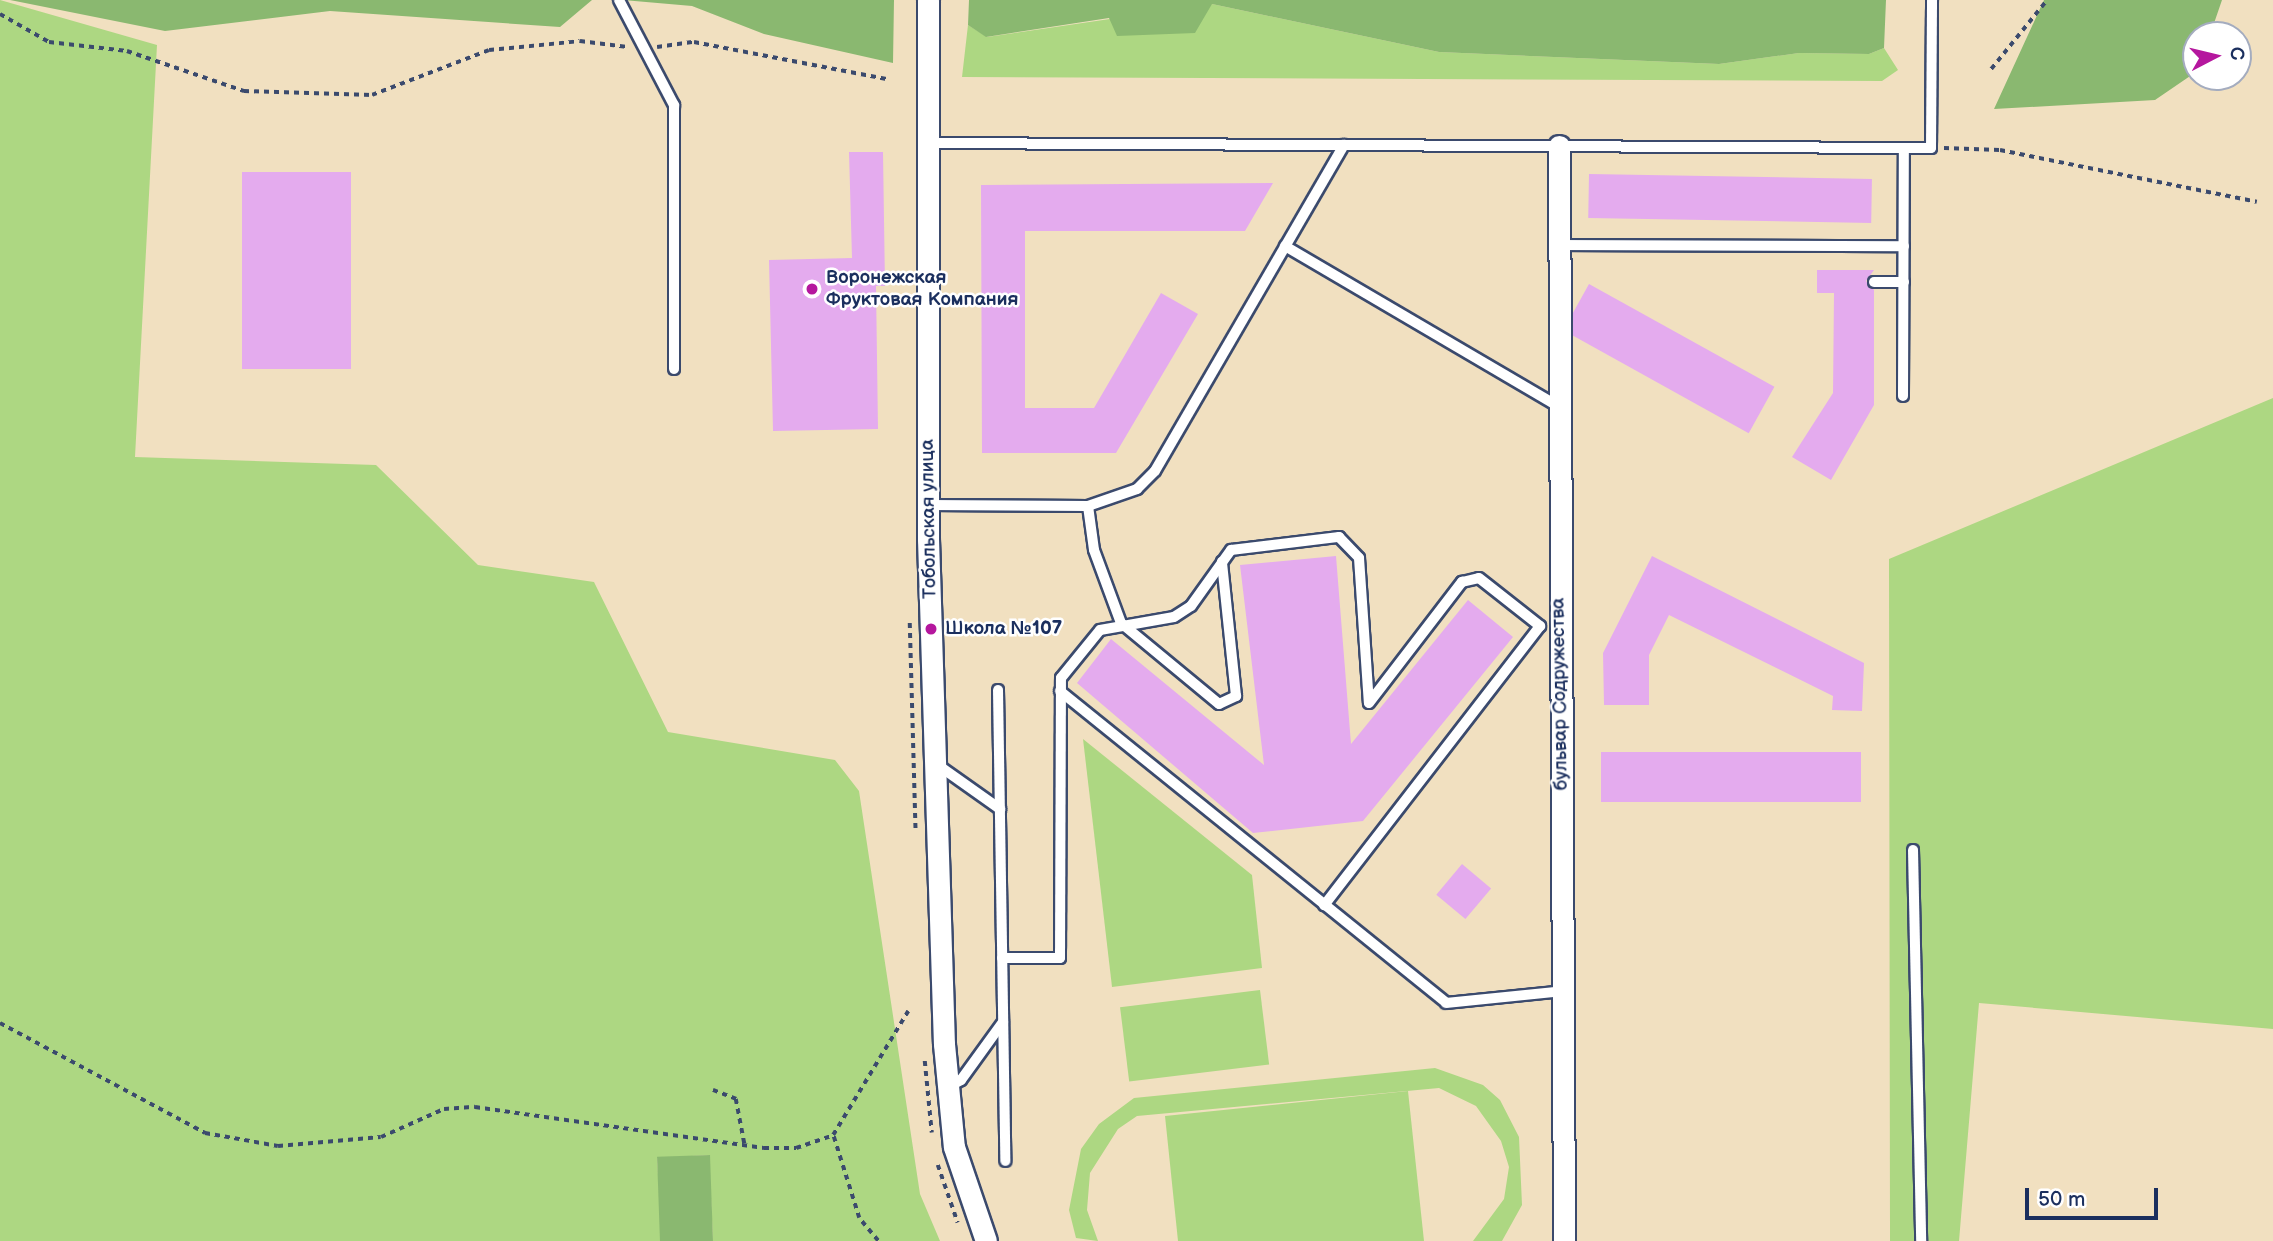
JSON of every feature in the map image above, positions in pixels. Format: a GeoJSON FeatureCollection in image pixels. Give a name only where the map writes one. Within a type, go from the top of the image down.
{"type":"FeatureCollection","features":[{"type":"Feature","properties":{"kind":"street","name":"Тобольская улица"},"geometry":{"type":"LineString","coordinates":[[928,0],[928,505],[946,1088],[954,1147],[986,1241]]}},
{"type":"Feature","properties":{"kind":"street","name":"бульвар Содружества"},"geometry":{"type":"LineString","coordinates":[[1559,146],[1556,405],[1565,991],[1564,1241]]}},
{"type":"Feature","properties":{"kind":"lane"},"geometry":{"type":"LineString","coordinates":[[619,0],[641,49],[674,105],[674,369]]}},
{"type":"Feature","properties":{"kind":"lane"},"geometry":{"type":"LineString","coordinates":[[927,143],[1931,148],[1932,0]]}},
{"type":"Feature","properties":{"kind":"lane"},"geometry":{"type":"LineString","coordinates":[[928,505],[1088,506],[1137,489],[1154,471],[1344,145]]}},
{"type":"Feature","properties":{"kind":"lane"},"geometry":{"type":"LineString","coordinates":[[1903,396],[1904,148]]}},
{"type":"Feature","properties":{"kind":"lane"},"geometry":{"type":"LineString","coordinates":[[1559,244],[1904,246]]}},
{"type":"Feature","properties":{"kind":"lane"},"geometry":{"type":"LineString","coordinates":[[1285,246],[1556,405]]}},
{"type":"Feature","properties":{"kind":"lane"},"geometry":{"type":"LineString","coordinates":[[1874,282],[1904,282]]}},
{"type":"Feature","properties":{"kind":"lane"},"geometry":{"type":"LineString","coordinates":[[1088,506],[1094,550],[1121,623],[1220,704],[1236,696],[1222,562]]}},
{"type":"Feature","properties":{"kind":"lane"},"geometry":{"type":"LineString","coordinates":[[1002,958],[1060,958],[1060,678],[1100,630],[1121,623],[1174,617],[1191,606],[1231,550],[1339,537],[1359,558],[1369,703],[1462,582],[1479,578],[1539,626],[1324,905]]}},
{"type":"Feature","properties":{"kind":"lane"},"geometry":{"type":"LineString","coordinates":[[998,690],[1005,1161]]}},
{"type":"Feature","properties":{"kind":"lane"},"geometry":{"type":"LineString","coordinates":[[1060,691],[1446,1003],[1565,991]]}},
{"type":"Feature","properties":{"kind":"lane"},"geometry":{"type":"LineString","coordinates":[[935,763],[1000,809]]}},
{"type":"Feature","properties":{"kind":"lane"},"geometry":{"type":"LineString","coordinates":[[1913,850],[1921,1241]]}},
{"type":"Feature","properties":{"kind":"lane"},"geometry":{"type":"LineString","coordinates":[[946,1088],[961,1080],[1003,1023]]}},
{"type":"Feature","properties":{"kind":"path"},"geometry":{"type":"LineString","coordinates":[[1991,69],[2047,0]]}},
{"type":"Feature","properties":{"kind":"path"},"geometry":{"type":"LineString","coordinates":[[0,14],[49,42],[127,51],[244,91],[372,95],[489,50],[580,40],[641,49],[694,41],[886,79]]}},
{"type":"Feature","properties":{"kind":"path"},"geometry":{"type":"LineString","coordinates":[[1931,148],[2000,149],[2257,202]]}},
{"type":"Feature","properties":{"kind":"path"},"geometry":{"type":"LineString","coordinates":[[0,1023],[205,1133],[278,1146],[381,1137],[444,1109],[475,1107],[745,1146],[796,1148],[833,1135],[908,1011]]}},
{"type":"Feature","properties":{"kind":"path"},"geometry":{"type":"LineString","coordinates":[[713,1090],[736,1099],[745,1146]]}},
{"type":"Feature","properties":{"kind":"path"},"geometry":{"type":"LineString","coordinates":[[833,1135],[859,1218],[878,1241]]}},
{"type":"Feature","properties":{"kind":"green space"},"geometry":{"type":"Polygon","coordinates":[[[0,0],[157,45],[135,457],[376,465],[478,565],[594,582],[668,732],[835,760],[859,791],[920,1194],[940,1241],[713,1241],[709,1155],[657,1158],[662,1241],[0,1241],[0,0]]]}},
{"type":"Feature","properties":{"kind":"green space"},"geometry":{"type":"Polygon","coordinates":[[[10,0],[592,0],[560,27],[330,11],[165,31],[10,0]]]}},
{"type":"Feature","properties":{"kind":"green space"},"geometry":{"type":"Polygon","coordinates":[[[623,0],[894,0],[893,63],[764,34],[692,6],[623,0]]]}},
{"type":"Feature","properties":{"kind":"green space"},"geometry":{"type":"Polygon","coordinates":[[[969,0],[1886,0],[1884,48],[1869,54],[1799,53],[1719,64],[1439,52],[1212,4],[1195,33],[1117,36],[1109,18],[986,37],[968,25],[969,0]]]}},
{"type":"Feature","properties":{"kind":"green space"},"geometry":{"type":"Polygon","coordinates":[[[2044,0],[2222,0],[2215,21],[2182,21],[2182,82],[2155,100],[1994,109],[2044,0]]]}},
{"type":"Feature","properties":{"kind":"green space"},"geometry":{"type":"Polygon","coordinates":[[[1212,4],[1439,52],[1719,64],[1799,53],[1869,54],[1884,48],[1898,70],[1882,81],[962,77],[968,25],[987,37],[1212,4]]]}},
{"type":"Feature","properties":{"kind":"green space"},"geometry":{"type":"Polygon","coordinates":[[[2273,398],[2273,1029],[1979,1003],[1959,1241],[1890,1241],[1889,559],[2273,398]]]}},
{"type":"Feature","properties":{"kind":"green space"},"geometry":{"type":"Polygon","coordinates":[[[1083,739],[1252,875],[1262,968],[1112,987],[1083,739]]]}},
{"type":"Feature","properties":{"kind":"green space"},"geometry":{"type":"Polygon","coordinates":[[[1260,990],[1269,1064],[1129,1082],[1120,1007],[1260,990]]]}},
{"type":"Feature","properties":{"kind":"green space"},"geometry":{"type":"Polygon","coordinates":[[[1435,1068],[1483,1085],[1500,1100],[1519,1137],[1522,1205],[1502,1241],[1473,1241],[1504,1199],[1509,1167],[1501,1141],[1476,1106],[1439,1088],[1137,1116],[1118,1129],[1090,1173],[1087,1210],[1098,1241],[1076,1238],[1069,1210],[1081,1149],[1099,1124],[1134,1098],[1435,1068]]]}},
{"type":"Feature","properties":{"kind":"green space"},"geometry":{"type":"Polygon","coordinates":[[[1408,1091],[1424,1241],[1178,1241],[1165,1116],[1408,1091]]]}},
{"type":"Feature","properties":{"kind":"green space"},"geometry":{"type":"Polygon","coordinates":[[[710,1155],[713,1241],[660,1241],[657,1157],[710,1155]]]}},
{"type":"Feature","properties":{"kind":"building","name":"Воронежская Фруктовая Компания"},"geometry":{"type":"Polygon","coordinates":[[[849,152],[883,152],[885,286],[876,286],[878,429],[773,431],[769,260],[852,258],[849,152]]]}},
{"type":"Feature","properties":{"kind":"building"},"geometry":{"type":"Polygon","coordinates":[[[242,172],[351,172],[351,369],[242,369],[242,172]]]}},
{"type":"Feature","properties":{"kind":"building"},"geometry":{"type":"Polygon","coordinates":[[[1589,174],[1872,179],[1871,223],[1588,218],[1589,174]]]}},
{"type":"Feature","properties":{"kind":"building"},"geometry":{"type":"Polygon","coordinates":[[[1273,183],[1245,231],[1025,231],[1025,408],[1094,408],[1161,293],[1198,314],[1116,453],[982,453],[981,185],[1273,183]]]}},
{"type":"Feature","properties":{"kind":"building"},"geometry":{"type":"Polygon","coordinates":[[[1817,270],[1874,270],[1866,281],[1874,290],[1874,405],[1831,480],[1792,457],[1833,393],[1834,293],[1817,293],[1817,270]]]}},
{"type":"Feature","properties":{"kind":"building"},"geometry":{"type":"Polygon","coordinates":[[[1589,284],[1774,387],[1749,433],[1563,330],[1589,284]]]}},
{"type":"Feature","properties":{"kind":"building"},"geometry":{"type":"Polygon","coordinates":[[[1336,556],[1351,744],[1468,600],[1513,637],[1363,821],[1253,833],[1077,683],[1111,639],[1264,765],[1240,565],[1336,556]]]}},
{"type":"Feature","properties":{"kind":"building"},"geometry":{"type":"Polygon","coordinates":[[[1652,556],[1864,663],[1862,711],[1832,710],[1833,696],[1669,615],[1649,655],[1649,705],[1604,705],[1603,653],[1652,556]]]}},
{"type":"Feature","properties":{"kind":"building"},"geometry":{"type":"Polygon","coordinates":[[[1601,752],[1861,752],[1861,802],[1601,802],[1601,752]]]}},
{"type":"Feature","properties":{"kind":"building"},"geometry":{"type":"Polygon","coordinates":[[[1462,864],[1491,888],[1465,919],[1436,895],[1462,864]]]}},
{"type":"Feature","properties":{"kind":"place","name":"Воронежская Фруктовая Компания"},"geometry":{"type":"Point","coordinates":[812,289]}},
{"type":"Feature","properties":{"kind":"place","name":"Школа №107"},"geometry":{"type":"Point","coordinates":[931,629]}}]}
